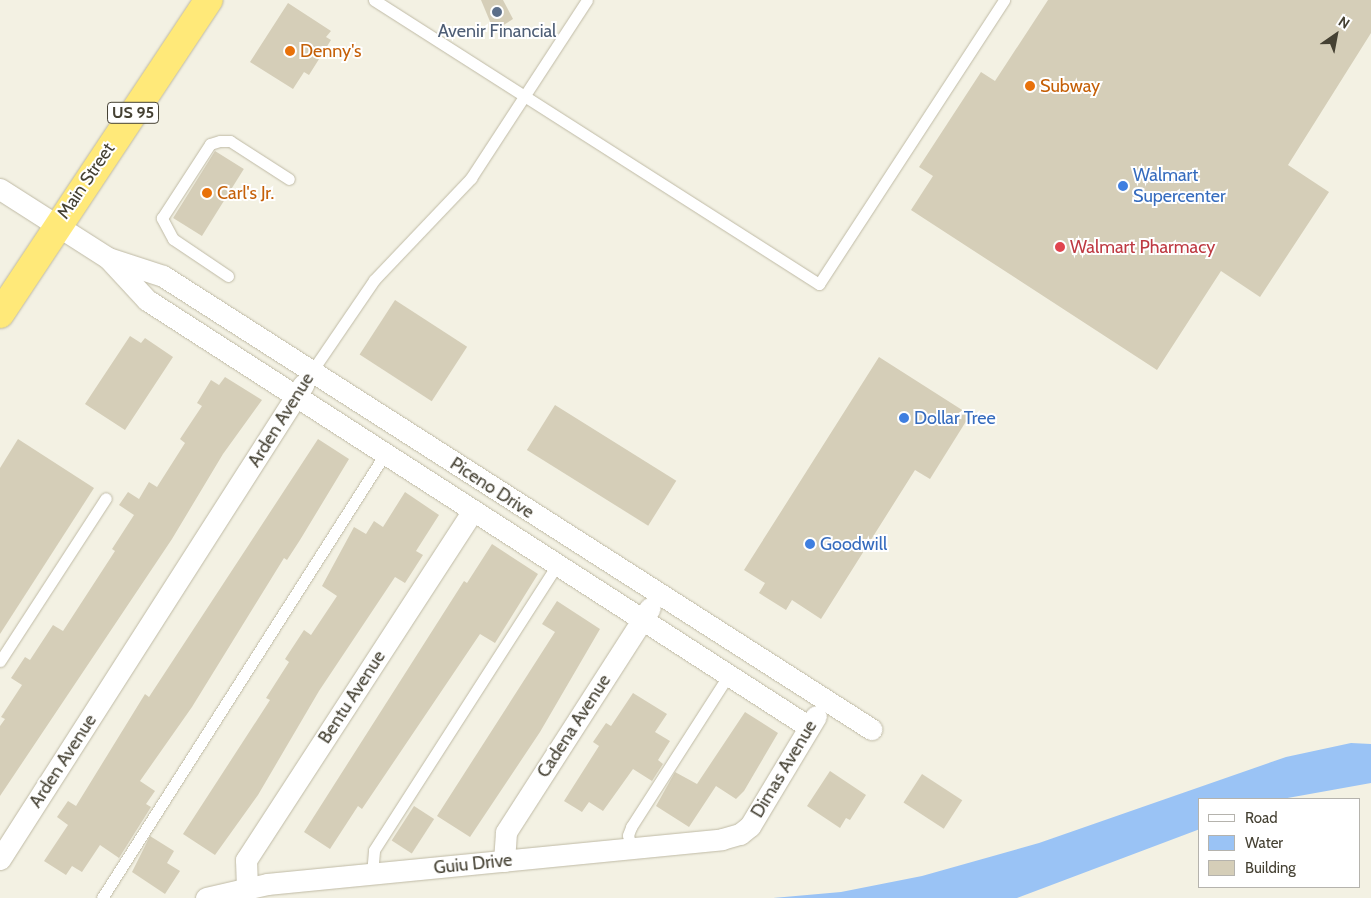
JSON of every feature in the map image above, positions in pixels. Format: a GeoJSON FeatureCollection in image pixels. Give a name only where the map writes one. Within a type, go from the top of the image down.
{"type":"FeatureCollection","features":[{"type":"Feature","properties":{"kind":"highway","name":"Main Street"},"geometry":{"type":"LineString","coordinates":[[0,314],[57,225],[209,0]]}},
{"type":"Feature","properties":{"kind":"street","name":"Piceno Drive"},"geometry":{"type":"LineString","coordinates":[[0,189],[108,258],[147,300],[642,621],[810,727]]}},
{"type":"Feature","properties":{"kind":"street","name":"Piceno Drive"},"geometry":{"type":"LineString","coordinates":[[108,258],[163,276],[871,729]]}},
{"type":"Feature","properties":{"kind":"street","name":"Arden Avenue"},"geometry":{"type":"LineString","coordinates":[[0,859],[312,371]]}},
{"type":"Feature","properties":{"kind":"street","name":"Bentu Avenue"},"geometry":{"type":"LineString","coordinates":[[247,888],[246,860],[473,510]]}},
{"type":"Feature","properties":{"kind":"street","name":"Cadena Avenue"},"geometry":{"type":"LineString","coordinates":[[504,861],[506,832],[659,595]]}},
{"type":"Feature","properties":{"kind":"street","name":"Dimas Avenue"},"geometry":{"type":"LineString","coordinates":[[740,834],[750,826],[826,701]]}},
{"type":"Feature","properties":{"kind":"street","name":"Guiu Drive"},"geometry":{"type":"LineString","coordinates":[[206,898],[247,888],[630,848],[740,834]]}},
{"type":"Feature","properties":{"kind":"lane"},"geometry":{"type":"LineString","coordinates":[[374,0],[819,284],[1004,0]]}},
{"type":"Feature","properties":{"kind":"lane","name":"Arden Avenue"},"geometry":{"type":"LineString","coordinates":[[312,371],[374,280],[471,178],[587,0]]}},
{"type":"Feature","properties":{"kind":"lane"},"geometry":{"type":"LineString","coordinates":[[228,276],[173,239],[162,218],[210,144],[230,141],[289,179]]}},
{"type":"Feature","properties":{"kind":"lane"},"geometry":{"type":"LineString","coordinates":[[102,898],[386,454]]}},
{"type":"Feature","properties":{"kind":"lane"},"geometry":{"type":"LineString","coordinates":[[0,661],[106,498]]}},
{"type":"Feature","properties":{"kind":"lane"},"geometry":{"type":"LineString","coordinates":[[372,874],[374,850],[557,565]]}},
{"type":"Feature","properties":{"kind":"lane"},"geometry":{"type":"LineString","coordinates":[[630,848],[628,835],[632,827],[728,676]]}},
{"type":"Feature","properties":{"kind":"water"},"geometry":{"type":"Polygon","coordinates":[[[1351,743],[1371,744],[1371,783],[1288,798],[1198,798],[1198,830],[1017,898],[773,898],[841,892],[922,876],[1039,843],[1286,757],[1351,743]]]}},
{"type":"Feature","properties":{"kind":"building","name":"Avenir Financial"},"geometry":{"type":"Polygon","coordinates":[[[481,0],[503,0],[513,19],[494,31],[481,0]]]}},
{"type":"Feature","properties":{"kind":"building","name":"Walmart Supercenter"},"geometry":{"type":"Polygon","coordinates":[[[1048,0],[1371,0],[1371,33],[1288,165],[1329,192],[1260,297],[1221,271],[1157,370],[911,210],[933,176],[919,167],[981,72],[995,81],[1048,0]]]}},
{"type":"Feature","properties":{"kind":"building","name":"Denny's"},"geometry":{"type":"Polygon","coordinates":[[[288,3],[331,31],[326,37],[331,40],[309,75],[304,72],[293,89],[250,62],[288,3]]]}},
{"type":"Feature","properties":{"kind":"building","name":"Carl's Jr."},"geometry":{"type":"Polygon","coordinates":[[[215,151],[244,169],[202,236],[173,218],[215,151]]]}},
{"type":"Feature","properties":{"kind":"building"},"geometry":{"type":"Polygon","coordinates":[[[395,300],[467,347],[432,401],[360,355],[395,300]]]}},
{"type":"Feature","properties":{"kind":"building"},"geometry":{"type":"Polygon","coordinates":[[[130,336],[141,343],[145,338],[173,357],[125,430],[85,404],[130,336]]]}},
{"type":"Feature","properties":{"kind":"building"},"geometry":{"type":"Polygon","coordinates":[[[879,357],[970,415],[930,479],[915,470],[821,619],[792,600],[786,610],[759,593],[765,583],[744,570],[879,357]]]}},
{"type":"Feature","properties":{"kind":"building"},"geometry":{"type":"Polygon","coordinates":[[[225,377],[262,400],[223,454],[172,539],[0,796],[0,726],[5,719],[1,717],[22,685],[11,678],[25,657],[30,660],[53,625],[63,631],[115,551],[112,549],[134,515],[119,505],[128,492],[139,499],[149,482],[157,487],[185,443],[180,439],[202,406],[197,403],[211,380],[219,385],[225,377]]]}},
{"type":"Feature","properties":{"kind":"building"},"geometry":{"type":"Polygon","coordinates":[[[555,405],[676,481],[648,526],[527,450],[555,405]]]}},
{"type":"Feature","properties":{"kind":"building"},"geometry":{"type":"Polygon","coordinates":[[[18,439],[94,488],[0,634],[0,468],[18,439]]]}},
{"type":"Feature","properties":{"kind":"building"},"geometry":{"type":"Polygon","coordinates":[[[318,439],[349,459],[287,560],[284,558],[192,707],[140,781],[155,791],[146,804],[151,807],[119,858],[100,845],[82,872],[72,866],[66,875],[44,861],[68,825],[57,817],[68,801],[76,806],[145,694],[149,697],[318,439]]]}},
{"type":"Feature","properties":{"kind":"building"},"geometry":{"type":"Polygon","coordinates":[[[405,492],[439,515],[416,551],[423,555],[405,583],[395,577],[319,691],[258,795],[215,855],[183,834],[270,700],[266,698],[289,662],[285,659],[304,630],[311,635],[337,596],[322,586],[354,527],[366,534],[374,521],[383,527],[405,492]]]}},
{"type":"Feature","properties":{"kind":"building"},"geometry":{"type":"Polygon","coordinates":[[[492,544],[538,574],[495,643],[480,634],[362,809],[358,806],[330,849],[304,832],[464,581],[467,583],[492,544]]]}},
{"type":"Feature","properties":{"kind":"building"},"geometry":{"type":"Polygon","coordinates":[[[557,601],[600,629],[540,732],[470,837],[437,816],[555,632],[542,624],[557,601]]]}},
{"type":"Feature","properties":{"kind":"building"},"geometry":{"type":"Polygon","coordinates":[[[633,693],[667,714],[655,732],[670,741],[658,760],[663,764],[652,781],[633,769],[603,811],[589,802],[582,812],[564,801],[599,746],[593,742],[606,723],[611,726],[633,693]]]}},
{"type":"Feature","properties":{"kind":"building"},"geometry":{"type":"Polygon","coordinates":[[[745,712],[778,733],[744,791],[736,799],[716,786],[689,827],[656,806],[675,772],[697,784],[745,712]]]}},
{"type":"Feature","properties":{"kind":"building"},"geometry":{"type":"Polygon","coordinates":[[[830,771],[866,795],[850,820],[846,818],[840,828],[807,806],[830,771]]]}},
{"type":"Feature","properties":{"kind":"building"},"geometry":{"type":"Polygon","coordinates":[[[922,774],[962,800],[944,829],[903,803],[922,774]]]}},
{"type":"Feature","properties":{"kind":"building"},"geometry":{"type":"Polygon","coordinates":[[[414,806],[434,819],[412,853],[392,840],[414,806]]]}},
{"type":"Feature","properties":{"kind":"building"},"geometry":{"type":"Polygon","coordinates":[[[150,836],[174,851],[167,863],[180,871],[165,894],[132,872],[150,836]]]}},
{"type":"Feature","properties":{"kind":"place","name":"Avenir Financial"},"geometry":{"type":"Point","coordinates":[497,12]}},
{"type":"Feature","properties":{"kind":"place","name":"Denny's"},"geometry":{"type":"Point","coordinates":[290,51]}},
{"type":"Feature","properties":{"kind":"place","name":"Subway"},"geometry":{"type":"Point","coordinates":[1030,86]}},
{"type":"Feature","properties":{"kind":"place","name":"Walmart Supercenter"},"geometry":{"type":"Point","coordinates":[1123,186]}},
{"type":"Feature","properties":{"kind":"place","name":"Carl's Jr."},"geometry":{"type":"Point","coordinates":[207,193]}},
{"type":"Feature","properties":{"kind":"place","name":"Walmart Pharmacy"},"geometry":{"type":"Point","coordinates":[1060,247]}},
{"type":"Feature","properties":{"kind":"place","name":"Dollar Tree"},"geometry":{"type":"Point","coordinates":[904,418]}},
{"type":"Feature","properties":{"kind":"place","name":"Goodwill"},"geometry":{"type":"Point","coordinates":[810,544]}}]}
